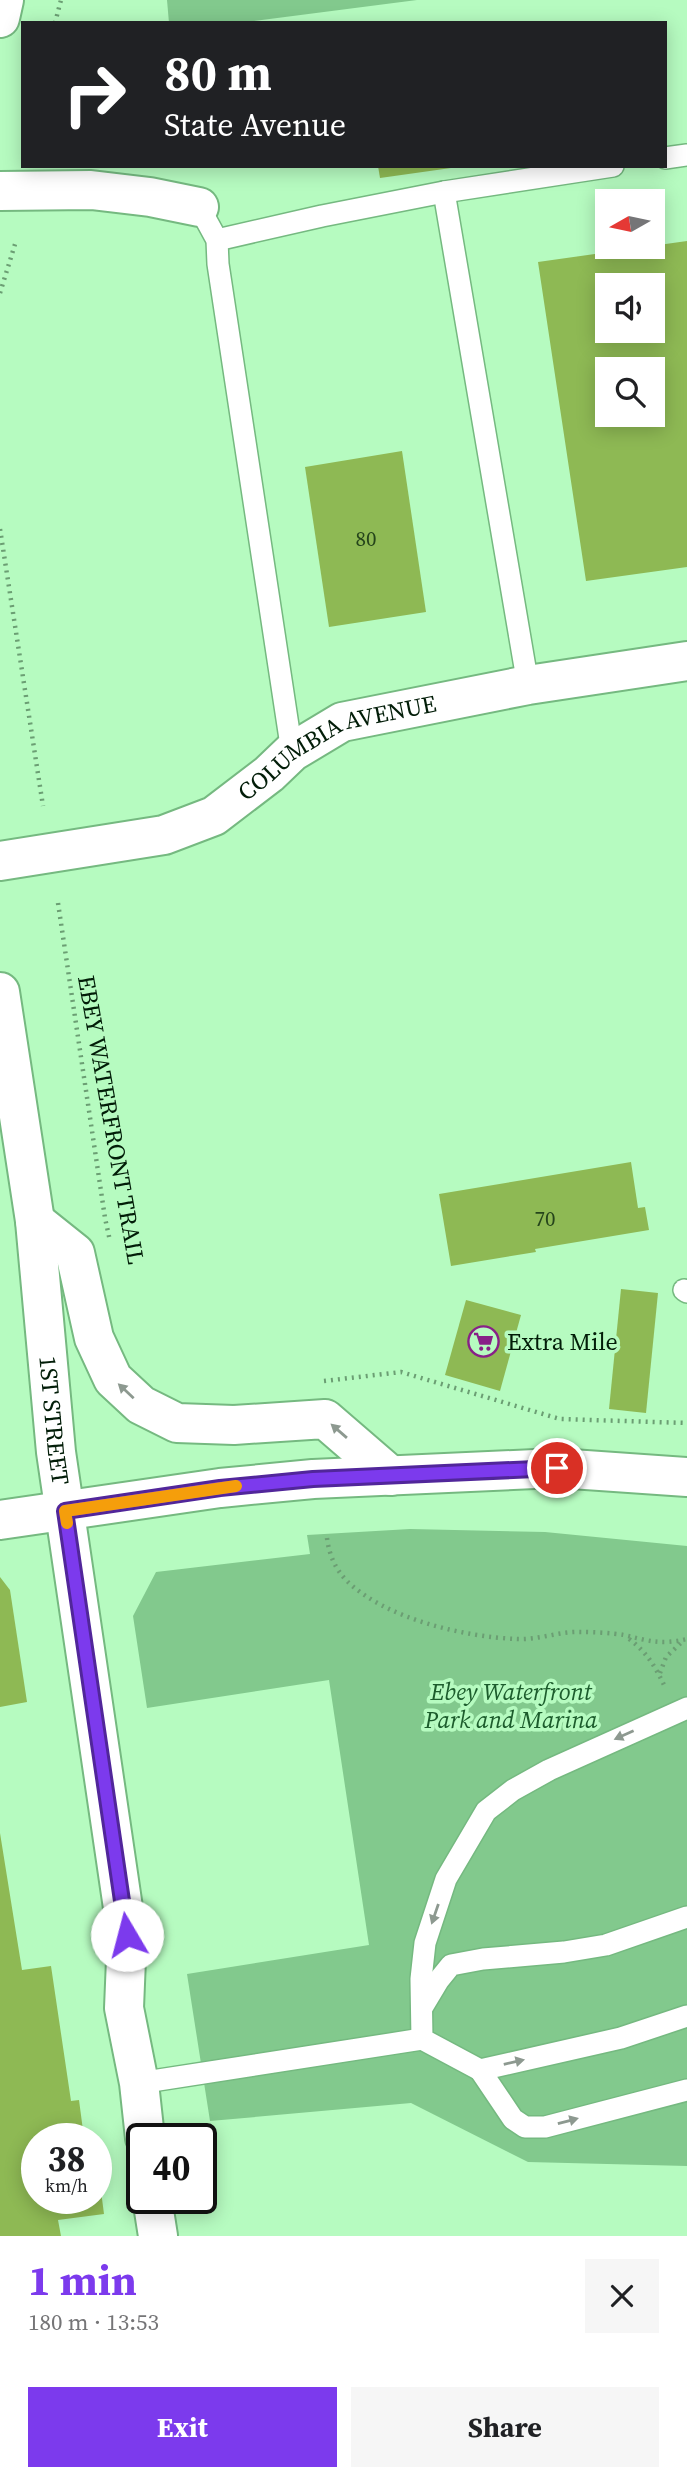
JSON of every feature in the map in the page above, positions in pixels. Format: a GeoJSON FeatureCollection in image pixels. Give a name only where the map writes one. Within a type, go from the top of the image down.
{"type":"FeatureCollection","features":[{"type":"Feature","properties":{"kind":"street"},"geometry":{"type":"LineString","coordinates":[[0,18],[4,0]]}},
{"type":"Feature","properties":{"kind":"street"},"geometry":{"type":"LineString","coordinates":[[0,191],[91,190],[150,197],[199,207]]}},
{"type":"Feature","properties":{"kind":"street","name":"COLUMBIA AVENUE"},"geometry":{"type":"LineString","coordinates":[[0,861],[152,837],[214,816],[269,774],[292,752],[342,722],[528,685],[687,661]]}},
{"type":"Feature","properties":{"kind":"street","name":"1ST STREET"},"geometry":{"type":"LineString","coordinates":[[0,992],[35,1221],[56,1452],[127,1935],[124,2008],[139,2082],[143,2123]]}},
{"type":"Feature","properties":{"kind":"street"},"geometry":{"type":"LineString","coordinates":[[35,1221],[75,1253],[94,1338],[113,1379],[141,1405],[177,1423],[234,1425],[325,1419],[391,1476]]}},
{"type":"Feature","properties":{"kind":"street"},"geometry":{"type":"LineString","coordinates":[[0,1521],[220,1488],[313,1479],[557,1468],[687,1477]]}},
{"type":"Feature","properties":{"kind":"street"},"geometry":{"type":"LineString","coordinates":[[155,2214],[158,2236]]}},
{"type":"Feature","properties":{"kind":"lane"},"geometry":{"type":"LineString","coordinates":[[667,158],[687,155]]}},
{"type":"Feature","properties":{"kind":"lane"},"geometry":{"type":"LineString","coordinates":[[217,240],[444,192],[600,168]]}},
{"type":"Feature","properties":{"kind":"lane"},"geometry":{"type":"LineString","coordinates":[[444,192],[528,685]]}},
{"type":"Feature","properties":{"kind":"lane"},"geometry":{"type":"LineString","coordinates":[[199,207],[217,240],[218,264],[292,752]]}},
{"type":"Feature","properties":{"kind":"lane"},"geometry":{"type":"LineString","coordinates":[[422,2039],[421,1979],[425,1943],[446,1879],[486,1811],[513,1790],[549,1770],[687,1708]]}},
{"type":"Feature","properties":{"kind":"lane"},"geometry":{"type":"LineString","coordinates":[[422,2006],[451,1965],[606,1945],[687,1917]]}},
{"type":"Feature","properties":{"kind":"lane"},"geometry":{"type":"LineString","coordinates":[[480,2070],[621,2038],[687,2016]]}},
{"type":"Feature","properties":{"kind":"lane"},"geometry":{"type":"LineString","coordinates":[[139,2082],[422,2039],[480,2070],[513,2119],[525,2127],[545,2127],[687,2090]]}},
{"type":"Feature","properties":{"kind":"path"},"geometry":{"type":"LineString","coordinates":[[56,21],[61,0]]}},
{"type":"Feature","properties":{"kind":"path"},"geometry":{"type":"LineString","coordinates":[[0,293],[16,240]]}},
{"type":"Feature","properties":{"kind":"path"},"geometry":{"type":"LineString","coordinates":[[0,529],[43,806]]}},
{"type":"Feature","properties":{"kind":"path","name":"EBEY WATERFRONT TRAIL"},"geometry":{"type":"LineString","coordinates":[[58,903],[111,1244]]}},
{"type":"Feature","properties":{"kind":"path"},"geometry":{"type":"LineString","coordinates":[[321,1381],[401,1372],[560,1419],[687,1423]]}},
{"type":"Feature","properties":{"kind":"path"},"geometry":{"type":"LineString","coordinates":[[327,1538],[329,1554],[347,1581],[380,1604],[418,1619],[474,1635],[536,1639],[577,1632],[622,1635],[656,1643],[686,1640]]}},
{"type":"Feature","properties":{"kind":"path"},"geometry":{"type":"LineString","coordinates":[[622,1635],[641,1648],[660,1674],[668,1694]]}},
{"type":"Feature","properties":{"kind":"path"},"geometry":{"type":"LineString","coordinates":[[660,1674],[666,1657],[686,1640]]}},
{"type":"Feature","properties":{"kind":"green space"},"geometry":{"type":"Polygon","coordinates":[[[167,0],[417,0],[254,21],[169,21],[167,0]]]}},
{"type":"Feature","properties":{"kind":"green space","name":"Ebey Waterfront Park and Marina"},"geometry":{"type":"Polygon","coordinates":[[[410,1529],[545,1532],[687,1546],[687,2166],[528,2162],[411,2103],[210,2121],[187,1974],[369,1945],[329,1680],[147,1708],[133,1616],[156,1572],[310,1554],[307,1535],[410,1529]]]}},
{"type":"Feature","properties":{"kind":"building"},"geometry":{"type":"Polygon","coordinates":[[[378,168],[451,168],[380,178],[378,168]]]}},
{"type":"Feature","properties":{"kind":"building"},"geometry":{"type":"Polygon","coordinates":[[[687,241],[687,567],[586,581],[538,262],[595,254],[595,259],[665,259],[665,244],[687,241]]]}},
{"type":"Feature","properties":{"kind":"building"},"geometry":{"type":"Polygon","coordinates":[[[402,451],[426,612],[329,627],[305,467],[402,451]]]}},
{"type":"Feature","properties":{"kind":"building"},"geometry":{"type":"Polygon","coordinates":[[[631,1162],[638,1208],[645,1207],[649,1230],[451,1266],[439,1194],[631,1162]]]}},
{"type":"Feature","properties":{"kind":"building"},"geometry":{"type":"Polygon","coordinates":[[[621,1289],[658,1293],[646,1413],[609,1409],[621,1289]]]}},
{"type":"Feature","properties":{"kind":"building"},"geometry":{"type":"Polygon","coordinates":[[[466,1300],[521,1315],[500,1391],[445,1375],[466,1300]]]}},
{"type":"Feature","properties":{"kind":"building"},"geometry":{"type":"Polygon","coordinates":[[[0,1577],[10,1590],[27,1702],[0,1707],[0,1577]]]}},
{"type":"Feature","properties":{"kind":"building"},"geometry":{"type":"Polygon","coordinates":[[[0,1833],[22,1970],[51,1966],[71,2101],[79,2100],[82,2123],[21,2123],[21,2214],[104,2214],[58,2220],[61,2236],[0,2236],[0,1833]]]}},
{"type":"Feature","properties":{"kind":"slow traffic"},"geometry":{"type":"LineString","coordinates":[[67,1523],[65,1511],[236,1486]]}},
{"type":"Feature","properties":{"kind":"place","name":"Extra Mile"},"geometry":{"type":"Point","coordinates":[484,1342]}},
{"type":"Feature","properties":{"kind":"route"},"geometry":{"type":"LineString","coordinates":[[127,1935],[65,1511],[220,1488],[313,1479],[557,1468]]}}]}
